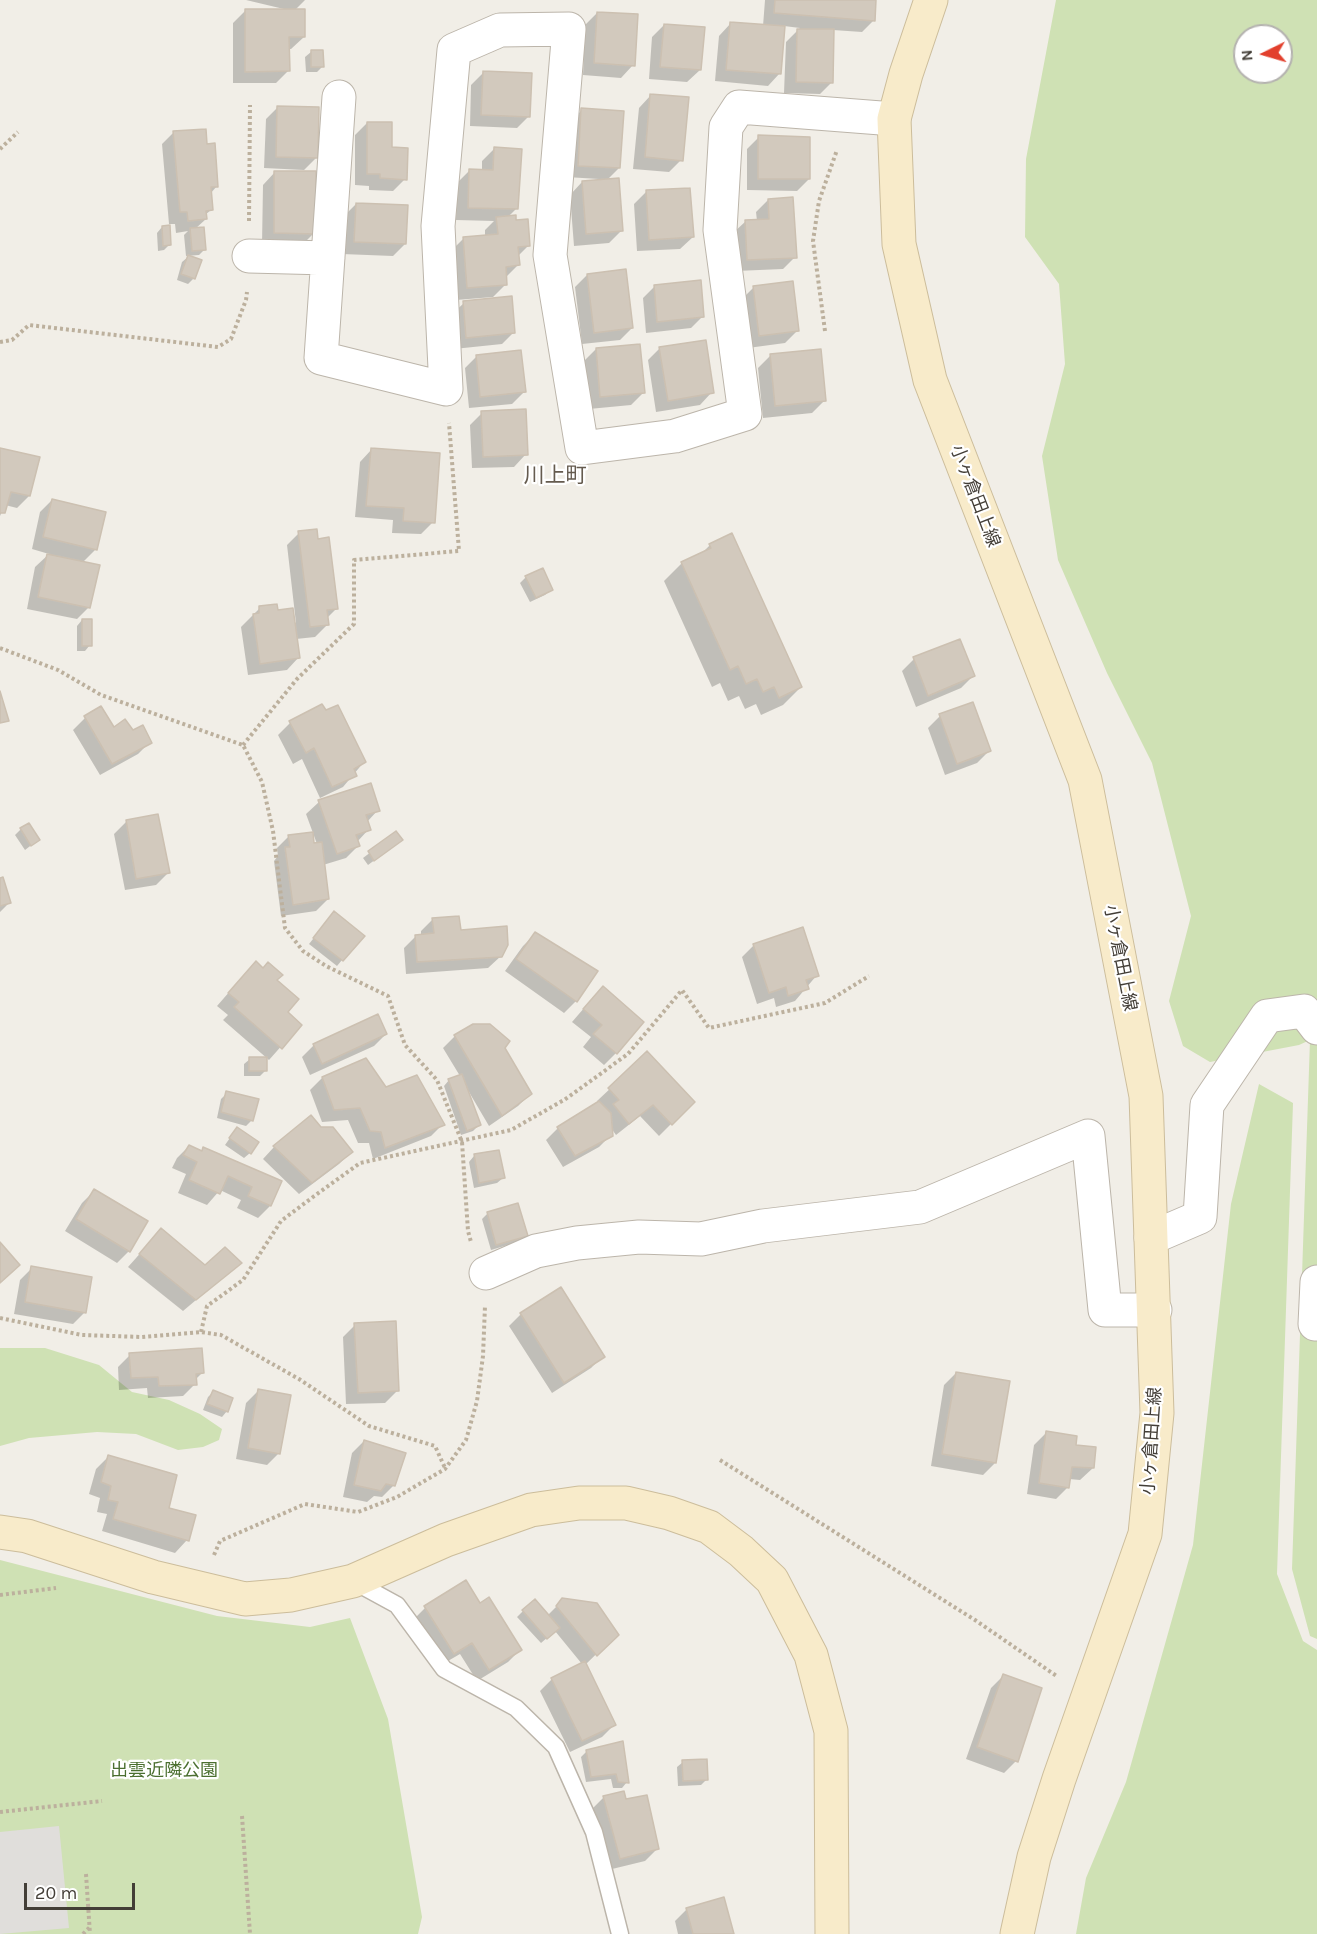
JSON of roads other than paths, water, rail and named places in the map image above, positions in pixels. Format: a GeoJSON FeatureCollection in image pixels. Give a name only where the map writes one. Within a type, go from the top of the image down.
{"type":"FeatureCollection","features":[{"type":"Feature","properties":{"kind":"main road","name":"小ヶ倉田上線"},"geometry":{"type":"LineString","coordinates":[[931,0],[906,74],[894,119],[899,244],[930,380],[1085,780],[1146,1096],[1157,1413],[1145,1534],[1059,1779],[1035,1857],[1017,1934]]}},
{"type":"Feature","properties":{"kind":"main road"},"geometry":{"type":"LineString","coordinates":[[0,1532],[27,1536],[153,1577],[245,1599],[291,1595],[353,1581],[457,1536],[531,1510],[579,1503],[626,1503],[669,1513],[709,1527],[741,1551],[772,1580],[811,1655],[831,1731],[832,1934]]}},
{"type":"Feature","properties":{"kind":"street"},"geometry":{"type":"LineString","coordinates":[[339,97],[321,358],[446,389],[438,226],[454,50],[500,30],[570,29],[550,255],[582,448],[675,436],[745,414],[720,230],[726,127],[739,107],[894,119]]}},
{"type":"Feature","properties":{"kind":"street"},"geometry":{"type":"LineString","coordinates":[[249,256],[328,258]]}},
{"type":"Feature","properties":{"kind":"street"},"geometry":{"type":"LineString","coordinates":[[1151,1238],[1200,1217],[1207,1105],[1267,1016],[1304,1011],[1317,1028]]}},
{"type":"Feature","properties":{"kind":"street"},"geometry":{"type":"LineString","coordinates":[[486,1274],[536,1251],[577,1243],[639,1237],[700,1239],[763,1226],[921,1207],[1088,1136],[1105,1310],[1155,1310]]}},
{"type":"Feature","properties":{"kind":"street"},"geometry":{"type":"LineString","coordinates":[[1317,1282],[1315,1324],[1317,1324]]}},
{"type":"Feature","properties":{"kind":"lane"},"geometry":{"type":"LineString","coordinates":[[353,1581],[397,1605],[444,1669],[516,1708],[556,1747],[594,1832],[620,1934]]}},
{"type":"Feature","properties":{"kind":"district","name":"川上町"},"geometry":{"type":"Point","coordinates":[555,476]}},
{"type":"Feature","properties":{"kind":"park label","name":"出雲近隣公園"},"geometry":{"type":"Point","coordinates":[164,1771]}}]}
